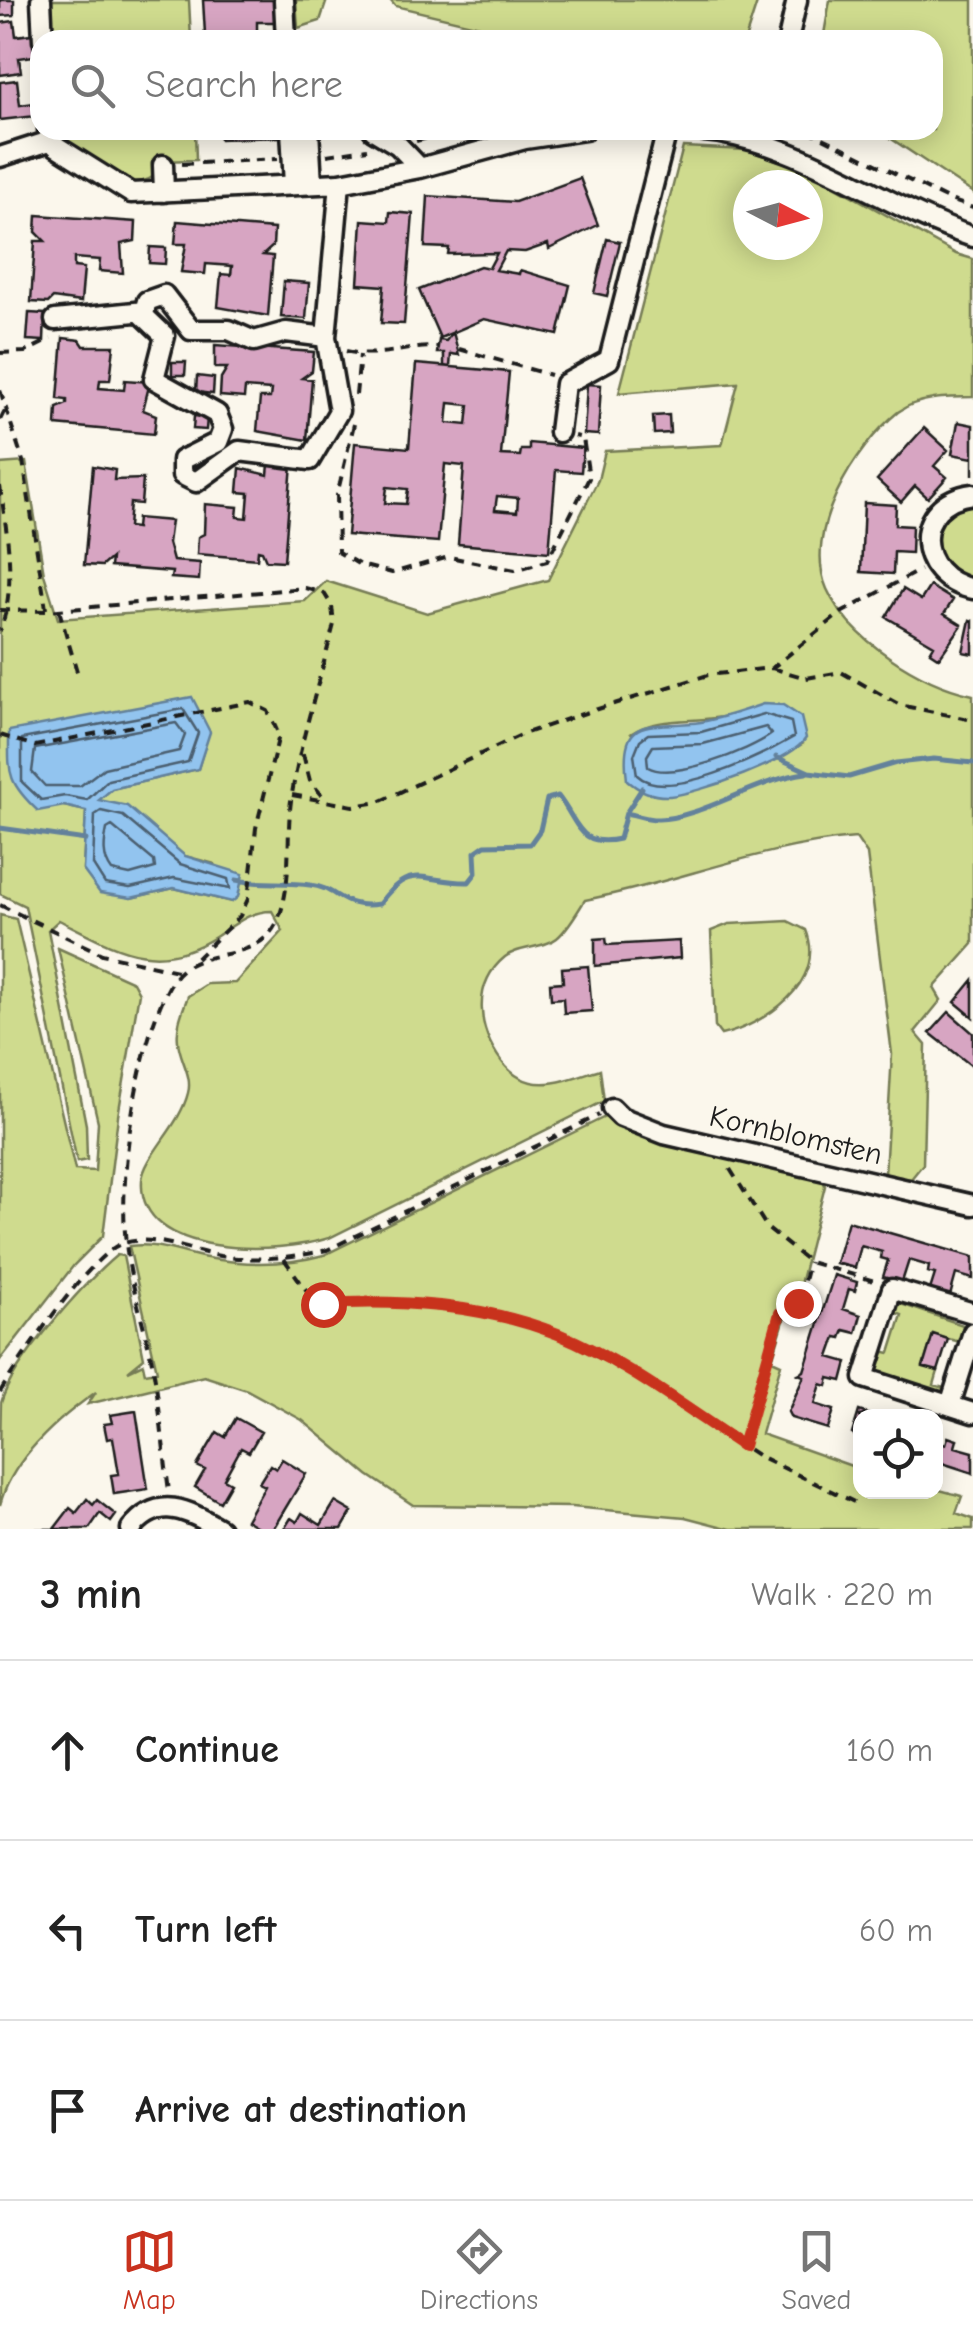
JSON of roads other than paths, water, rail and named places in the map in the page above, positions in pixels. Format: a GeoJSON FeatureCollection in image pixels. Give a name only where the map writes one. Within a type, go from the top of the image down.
{"type":"FeatureCollection","features":[{"type":"Feature","properties":{"kind":"street"},"geometry":{"type":"LineString","coordinates":[[41,0],[42,30]]}},
{"type":"Feature","properties":{"kind":"street"},"geometry":{"type":"LineString","coordinates":[[284,0],[286,30]]}},
{"type":"Feature","properties":{"kind":"street"},"geometry":{"type":"LineString","coordinates":[[790,30],[797,0]]}},
{"type":"Feature","properties":{"kind":"street"},"geometry":{"type":"LineString","coordinates":[[0,157],[39,140]]}},
{"type":"Feature","properties":{"kind":"street"},"geometry":{"type":"LineString","coordinates":[[53,140],[56,146],[131,193],[340,182],[420,168],[521,140]]}},
{"type":"Feature","properties":{"kind":"street"},"geometry":{"type":"LineString","coordinates":[[293,140],[303,185]]}},
{"type":"Feature","properties":{"kind":"street"},"geometry":{"type":"LineString","coordinates":[[303,185],[308,140]]}},
{"type":"Feature","properties":{"kind":"street"},"geometry":{"type":"LineString","coordinates":[[390,140],[420,168]]}},
{"type":"Feature","properties":{"kind":"street"},"geometry":{"type":"LineString","coordinates":[[559,432],[565,384],[609,360],[664,140]]}},
{"type":"Feature","properties":{"kind":"street"},"geometry":{"type":"LineString","coordinates":[[778,140],[936,224],[973,237]]}},
{"type":"Feature","properties":{"kind":"street"},"geometry":{"type":"LineString","coordinates":[[162,166],[164,192]]}},
{"type":"Feature","properties":{"kind":"street"},"geometry":{"type":"LineString","coordinates":[[144,310],[166,336],[154,380],[217,414],[223,429],[218,442],[182,460],[182,475],[196,482],[240,451],[262,450],[310,460],[339,411],[326,341],[340,182]]}},
{"type":"Feature","properties":{"kind":"street"},"geometry":{"type":"LineString","coordinates":[[144,310],[147,301],[164,295],[191,330],[229,330],[254,341],[286,332],[326,341]]}},
{"type":"Feature","properties":{"kind":"street"},"geometry":{"type":"LineString","coordinates":[[55,320],[144,310]]}},
{"type":"Feature","properties":{"kind":"street"},"geometry":{"type":"LineString","coordinates":[[973,494],[946,502],[931,518],[927,537],[932,563],[954,585],[973,589]]}},
{"type":"Feature","properties":{"kind":"street","name":"Kornblomsten"},"geometry":{"type":"LineString","coordinates":[[612,1108],[621,1118],[643,1127],[973,1205]]}},
{"type":"Feature","properties":{"kind":"street"},"geometry":{"type":"LineString","coordinates":[[973,1313],[892,1289],[864,1378],[973,1413]]}},
{"type":"Feature","properties":{"kind":"street"},"geometry":{"type":"LineString","coordinates":[[950,1405],[973,1332]]}},
{"type":"Feature","properties":{"kind":"street"},"geometry":{"type":"LineString","coordinates":[[130,1529],[146,1512],[171,1506],[220,1529]]}},
{"type":"Feature","properties":{"kind":"water"},"geometry":{"type":"Polygon","coordinates":[[[192,697],[210,732],[198,769],[112,789],[99,800],[127,806],[185,856],[243,874],[238,897],[232,902],[174,888],[131,898],[100,893],[83,870],[86,811],[64,806],[38,811],[28,801],[12,776],[9,731],[192,697]]]}},
{"type":"Feature","properties":{"kind":"water"},"geometry":{"type":"Polygon","coordinates":[[[763,704],[783,705],[801,717],[806,738],[783,756],[684,794],[658,795],[627,780],[628,743],[642,728],[701,722],[763,704]]]}},
{"type":"Feature","properties":{"kind":"waterway"},"geometry":{"type":"LineString","coordinates":[[776,757],[809,772],[849,777],[896,763],[934,759],[973,763]]}},
{"type":"Feature","properties":{"kind":"waterway"},"geometry":{"type":"LineString","coordinates":[[626,813],[653,819],[673,818],[806,773]]}},
{"type":"Feature","properties":{"kind":"waterway"},"geometry":{"type":"LineString","coordinates":[[236,880],[310,885],[356,904],[379,904],[390,890],[410,878],[469,882],[476,873],[475,852],[485,845],[530,844],[540,830],[547,799],[558,796],[588,836],[606,841],[619,839],[626,813],[642,788]]}},
{"type":"Feature","properties":{"kind":"waterway"},"geometry":{"type":"LineString","coordinates":[[0,828],[86,840]]}}]}
